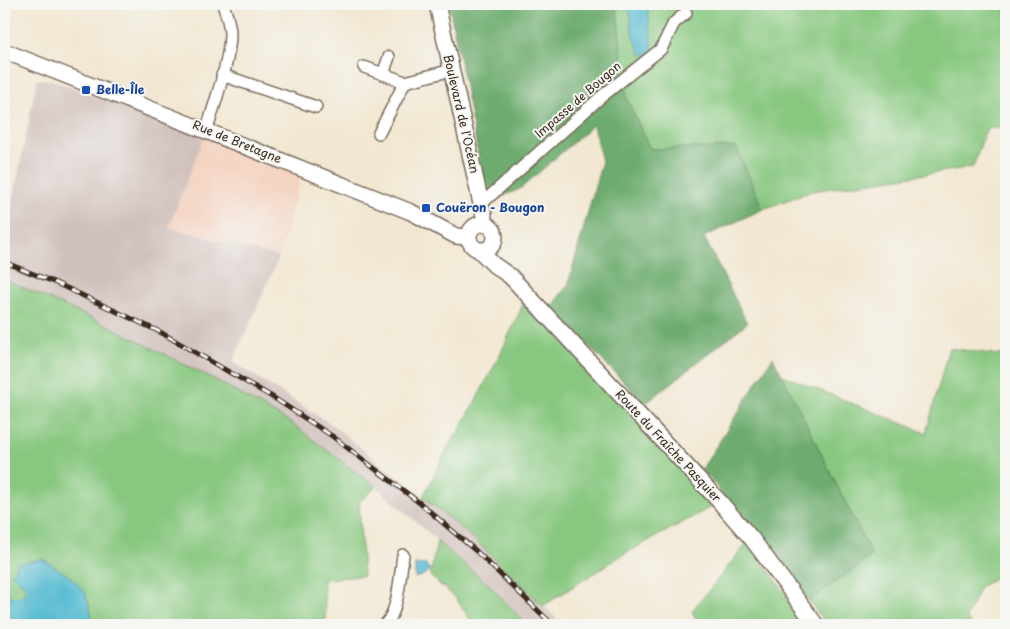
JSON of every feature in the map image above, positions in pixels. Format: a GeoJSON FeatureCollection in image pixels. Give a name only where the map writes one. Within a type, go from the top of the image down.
{"type":"FeatureCollection","features":[{"type":"Feature","properties":{"kind":"main road","name":"Boulevard de l'Océan"},"geometry":{"type":"LineString","coordinates":[[437,4],[484,215],[483,224]]}},
{"type":"Feature","properties":{"kind":"main road","name":"Rue de Bretagne"},"geometry":{"type":"LineString","coordinates":[[4,50],[411,212],[456,236],[468,237]]}},
{"type":"Feature","properties":{"kind":"main road"},"geometry":{"type":"LineString","coordinates":[[478,224],[483,224],[489,226],[494,232],[494,242],[488,249],[480,251],[471,246],[468,237],[471,229],[478,224]]}},
{"type":"Feature","properties":{"kind":"main road","name":"Route du Fraîche Pasquier"},"geometry":{"type":"LineString","coordinates":[[494,242],[510,276]]}},
{"type":"Feature","properties":{"kind":"main road","name":"Route du Fraîche Pasquier"},"geometry":{"type":"LineString","coordinates":[[480,251],[494,265],[510,276],[727,510],[752,539],[816,625]]}},
{"type":"Feature","properties":{"kind":"street"},"geometry":{"type":"LineString","coordinates":[[206,130],[222,75],[230,33],[223,4]]}},
{"type":"Feature","properties":{"kind":"street","name":"Impasse de Bougon"},"geometry":{"type":"LineString","coordinates":[[481,204],[600,97],[662,48],[674,23],[686,12]]}},
{"type":"Feature","properties":{"kind":"street"},"geometry":{"type":"LineString","coordinates":[[383,74],[389,57]]}},
{"type":"Feature","properties":{"kind":"street"},"geometry":{"type":"LineString","coordinates":[[364,66],[405,82],[452,70]]}},
{"type":"Feature","properties":{"kind":"street"},"geometry":{"type":"LineString","coordinates":[[222,75],[316,107]]}},
{"type":"Feature","properties":{"kind":"street"},"geometry":{"type":"LineString","coordinates":[[379,133],[405,82]]}},
{"type":"Feature","properties":{"kind":"street"},"geometry":{"type":"LineString","coordinates":[[385,625],[396,603],[403,555]]}},
{"type":"Feature","properties":{"kind":"shaded area"},"geometry":{"type":"Polygon","coordinates":[[[37,79],[52,80],[204,136],[169,227],[279,257],[233,362],[335,427],[423,497],[473,538],[563,625],[527,625],[490,586],[376,487],[291,423],[215,380],[109,326],[4,279],[4,246],[37,79]]]}},
{"type":"Feature","properties":{"kind":"shaded area"},"geometry":{"type":"Polygon","coordinates":[[[204,136],[302,174],[279,257],[169,227],[204,136]]]}},
{"type":"Feature","properties":{"kind":"green space"},"geometry":{"type":"Polygon","coordinates":[[[449,4],[616,4],[627,99],[650,149],[736,147],[763,209],[704,237],[747,323],[645,404],[551,307],[568,285],[602,161],[593,125],[520,189],[496,199],[486,195],[449,4]]]}},
{"type":"Feature","properties":{"kind":"green space"},"geometry":{"type":"Polygon","coordinates":[[[616,4],[1006,4],[1006,127],[986,129],[973,167],[812,191],[763,209],[736,147],[650,149],[627,99],[616,4]]]}},
{"type":"Feature","properties":{"kind":"green space"},"geometry":{"type":"Polygon","coordinates":[[[4,279],[109,326],[215,380],[291,423],[376,487],[359,502],[363,576],[323,579],[326,624],[4,625],[4,279]]]}},
{"type":"Feature","properties":{"kind":"green space"},"geometry":{"type":"Polygon","coordinates":[[[525,300],[715,505],[624,554],[543,606],[473,538],[423,497],[499,357],[525,300]]]}},
{"type":"Feature","properties":{"kind":"green space"},"geometry":{"type":"Polygon","coordinates":[[[949,348],[1006,356],[1006,571],[980,587],[966,618],[971,625],[827,625],[809,601],[872,556],[782,375],[926,433],[949,348]]]}},
{"type":"Feature","properties":{"kind":"green space"},"geometry":{"type":"Polygon","coordinates":[[[773,357],[872,556],[809,601],[702,469],[773,357]]]}},
{"type":"Feature","properties":{"kind":"green space"},"geometry":{"type":"Polygon","coordinates":[[[437,541],[490,586],[527,625],[474,625],[455,597],[430,576],[437,541]]]}},
{"type":"Feature","properties":{"kind":"green space"},"geometry":{"type":"Polygon","coordinates":[[[748,542],[809,625],[699,625],[692,611],[748,542]]]}},
{"type":"Feature","properties":{"kind":"water"},"geometry":{"type":"Polygon","coordinates":[[[629,4],[647,4],[653,53],[641,55],[632,30],[629,4]]]}},
{"type":"Feature","properties":{"kind":"water"},"geometry":{"type":"Polygon","coordinates":[[[43,559],[69,576],[85,592],[92,616],[84,625],[7,625],[13,619],[4,611],[4,597],[23,596],[27,588],[12,575],[17,563],[43,559]]]}},
{"type":"Feature","properties":{"kind":"water"},"geometry":{"type":"Polygon","coordinates":[[[415,564],[426,565],[430,570],[422,576],[415,578],[415,564]]]}},
{"type":"Feature","properties":{"kind":"railway"},"geometry":{"type":"LineString","coordinates":[[4,262],[56,283],[160,332],[274,398],[332,436],[421,504],[476,551],[553,625]]}},
{"type":"Feature","properties":{"kind":"place","name":"Belle-Île"},"geometry":{"type":"Point","coordinates":[86,90]}},
{"type":"Feature","properties":{"kind":"place","name":"Couëron - Bougon"},"geometry":{"type":"Point","coordinates":[426,208]}}]}
